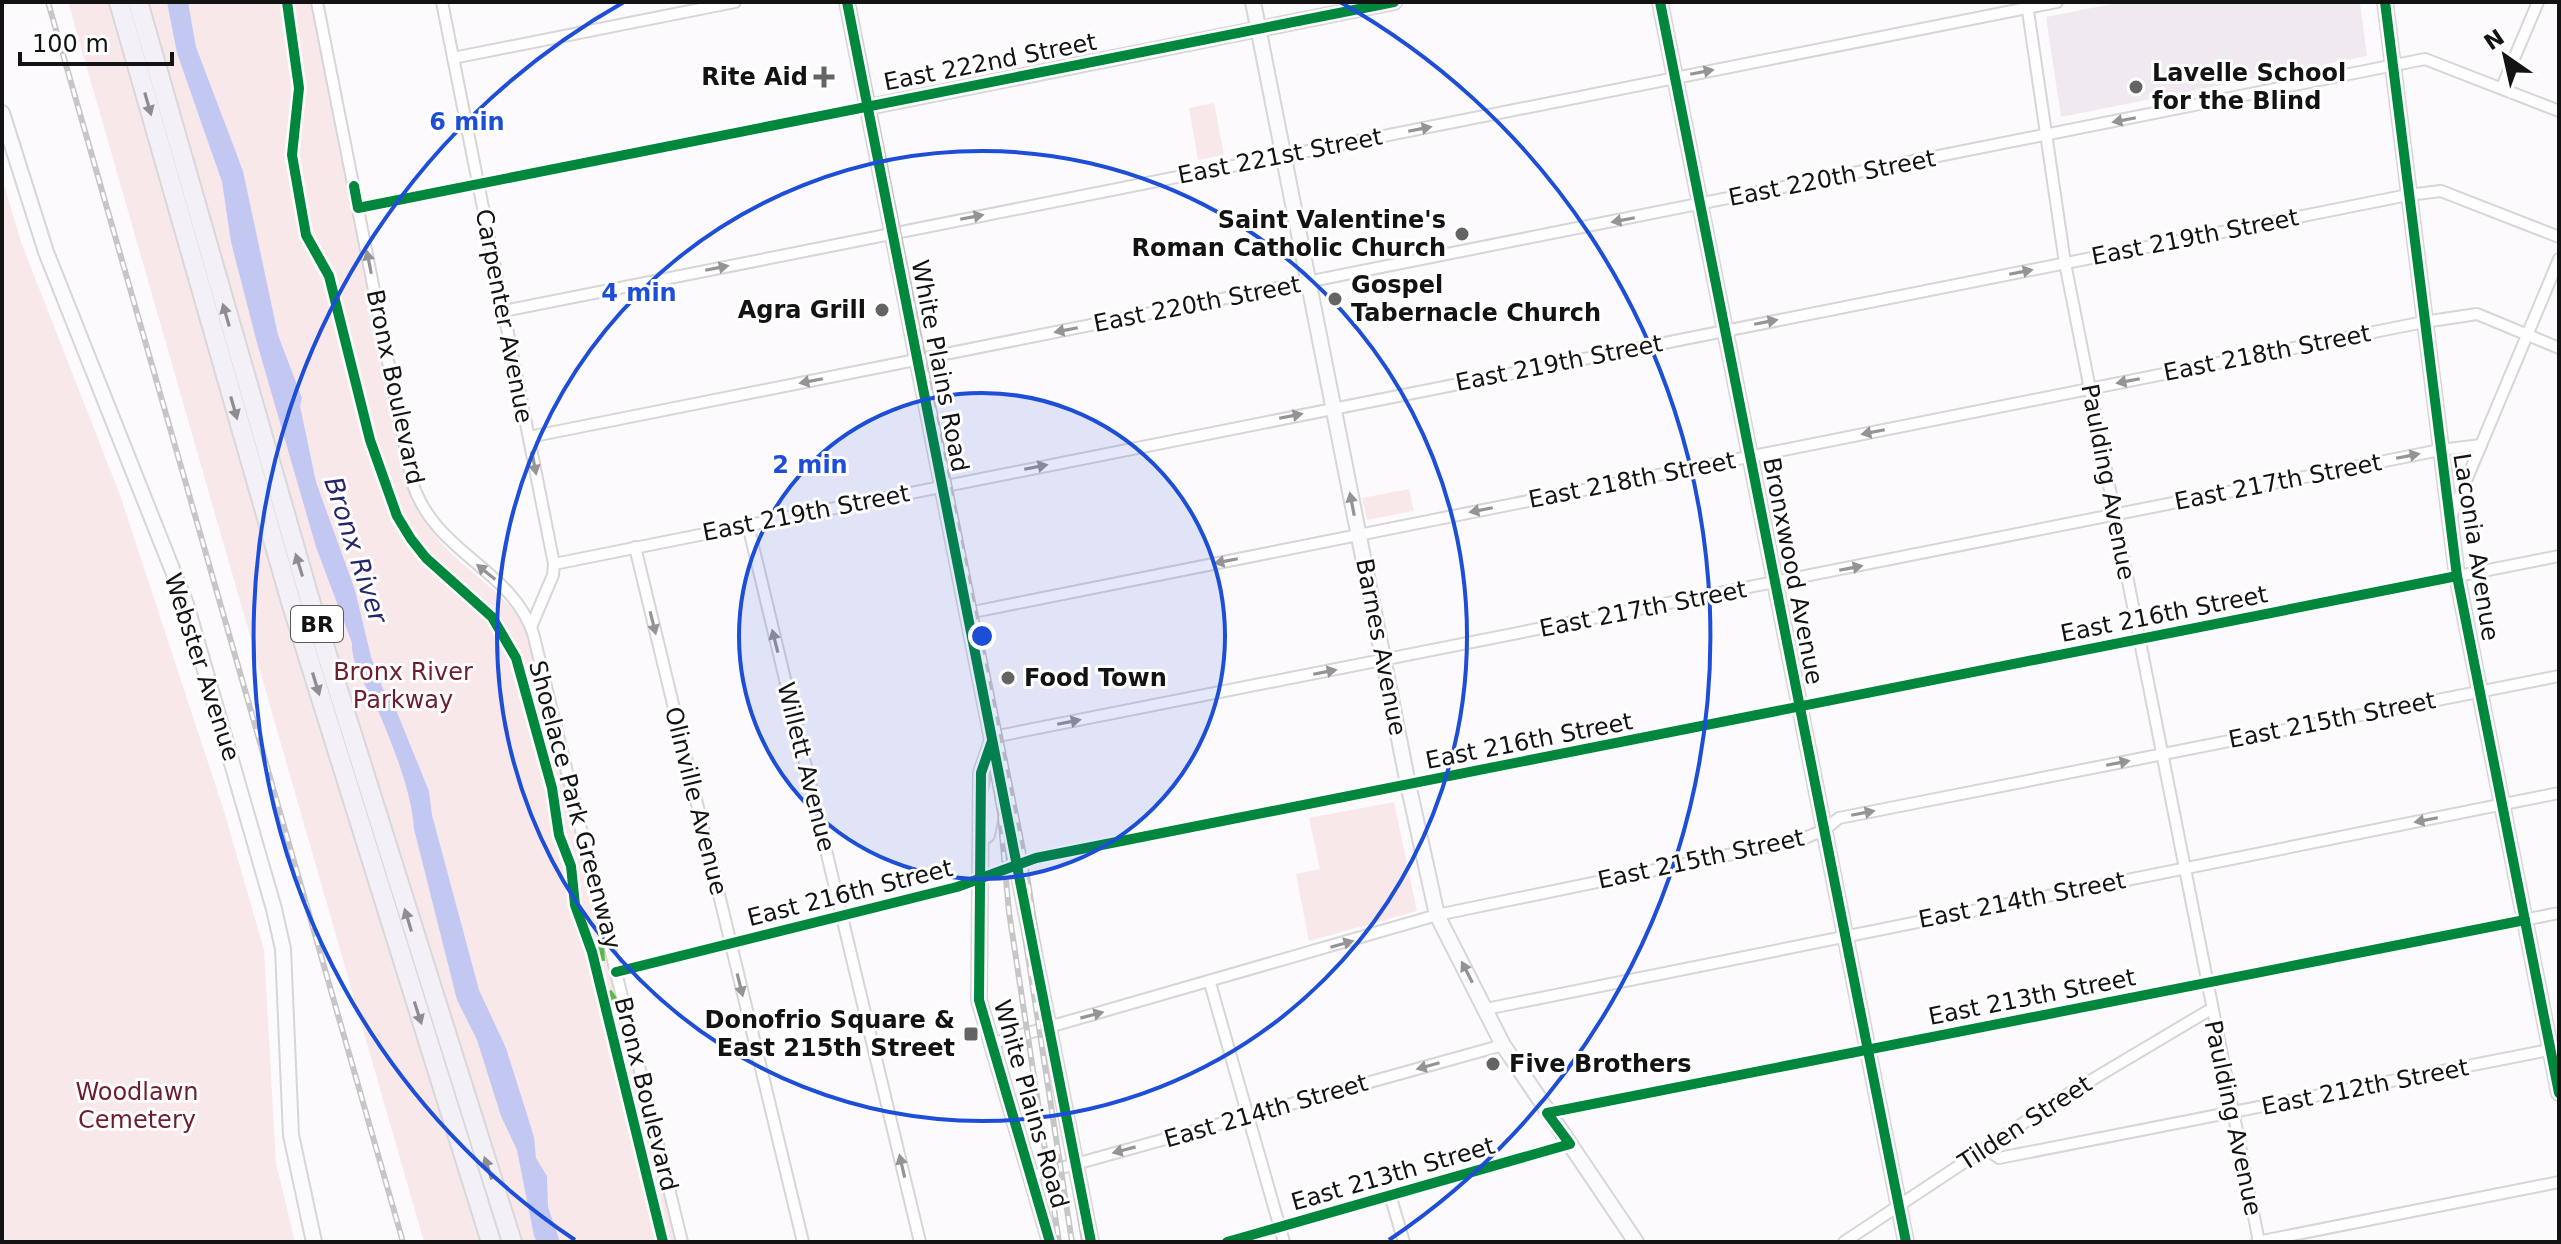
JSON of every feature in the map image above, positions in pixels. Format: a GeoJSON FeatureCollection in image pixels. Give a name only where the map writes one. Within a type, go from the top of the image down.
{"type":"FeatureCollection","features":[{"type":"Feature","properties":{"kind":"highway","name":"BR"},"geometry":{"type":"LineString","coordinates":[[119,2],[291,602],[491,1242]]}},
{"type":"Feature","properties":{"kind":"highway","name":"BR"},"geometry":{"type":"LineString","coordinates":[[138,2],[327,660],[512,1242]]}},
{"type":"Feature","properties":{"kind":"street","name":"Bronx Boulevard"},"geometry":{"type":"LineString","coordinates":[[317,2],[410,473],[418,500],[442,535],[507,591],[531,627],[682,1242]]}},
{"type":"Feature","properties":{"kind":"street","name":"Carpenter Avenue"},"geometry":{"type":"LineString","coordinates":[[442,2],[554,564],[553,575],[531,627]]}},
{"type":"Feature","properties":{"kind":"street"},"geometry":{"type":"LineString","coordinates":[[453,58],[735,2]]}},
{"type":"Feature","properties":{"kind":"street","name":"White Plains Road"},"geometry":{"type":"LineString","coordinates":[[847,2],[1091,1242]]}},
{"type":"Feature","properties":{"kind":"street","name":"Barnes Avenue"},"geometry":{"type":"LineString","coordinates":[[1253,2],[1332,408],[1437,915],[1503,1045],[1636,1242]]}},
{"type":"Feature","properties":{"kind":"street","name":"East 222nd Street"},"geometry":{"type":"LineString","coordinates":[[358,208],[1394,2]]}},
{"type":"Feature","properties":{"kind":"street","name":"Bronxwood Avenue"},"geometry":{"type":"LineString","coordinates":[[1660,2],[1906,1242]]}},
{"type":"Feature","properties":{"kind":"street","name":"East 221st Street"},"geometry":{"type":"LineString","coordinates":[[504,311],[2027,5],[2057,2]]}},
{"type":"Feature","properties":{"kind":"street","name":"Laconia Avenue"},"geometry":{"type":"LineString","coordinates":[[2385,2],[2457,576],[2525,920],[2555,1049],[2559,1093]]}},
{"type":"Feature","properties":{"kind":"street"},"geometry":{"type":"LineString","coordinates":[[2538,2],[2502,87],[2559,111]]}},
{"type":"Feature","properties":{"kind":"street","name":"Paulding Avenue"},"geometry":{"type":"LineString","coordinates":[[2027,5],[2065,263],[2258,1242]]}},
{"type":"Feature","properties":{"kind":"street","name":"East 220th Street"},"geometry":{"type":"LineString","coordinates":[[529,437],[2430,59],[2502,87]]}},
{"type":"Feature","properties":{"kind":"street","name":"Webster Avenue"},"geometry":{"type":"LineString","coordinates":[[2,113],[49,260],[186,604],[266,880],[283,949],[291,1135],[314,1242]]}},
{"type":"Feature","properties":{"kind":"street","name":"East 219th Street"},"geometry":{"type":"LineString","coordinates":[[554,564],[2408,195],[2441,191],[2559,237]]}},
{"type":"Feature","properties":{"kind":"street"},"geometry":{"type":"LineString","coordinates":[[2449,522],[2559,259]]}},
{"type":"Feature","properties":{"kind":"street","name":"East 218th Street"},"geometry":{"type":"LineString","coordinates":[[968,613],[2424,322],[2477,314],[2559,348]]}},
{"type":"Feature","properties":{"kind":"street","name":"East 217th Street"},"geometry":{"type":"LineString","coordinates":[[993,737],[2440,450],[2481,445]]}},
{"type":"Feature","properties":{"kind":"street","name":"Willett Avenue"},"geometry":{"type":"LineString","coordinates":[[748,525],[920,1242]]}},
{"type":"Feature","properties":{"kind":"street","name":"Olinville Avenue"},"geometry":{"type":"LineString","coordinates":[[635,547],[803,1242]]}},
{"type":"Feature","properties":{"kind":"street","name":"East 216th Street"},"geometry":{"type":"LineString","coordinates":[[616,972],[957,887],[1018,863],[2559,556]]}},
{"type":"Feature","properties":{"kind":"street","name":"East 215th Street"},"geometry":{"type":"LineString","coordinates":[[990,1044],[1437,915],[1800,840],[1824,830],[1839,818],[2559,676]]}},
{"type":"Feature","properties":{"kind":"street","name":"White Plains Road"},"geometry":{"type":"LineString","coordinates":[[993,737],[981,773],[983,854],[979,1000],[1050,1242]]}},
{"type":"Feature","properties":{"kind":"street","name":"White Plains Road"},"geometry":{"type":"LineString","coordinates":[[983,854],[1000,773]]}},
{"type":"Feature","properties":{"kind":"street","name":"East 214th Street"},"geometry":{"type":"LineString","coordinates":[[1486,1009],[2559,793]]}},
{"type":"Feature","properties":{"kind":"street","name":"East 213th Street"},"geometry":{"type":"LineString","coordinates":[[1547,1113],[2559,913]]}},
{"type":"Feature","properties":{"kind":"street"},"geometry":{"type":"LineString","coordinates":[[1210,983],[1284,1242]]}},
{"type":"Feature","properties":{"kind":"street","name":"Tilden Street"},"geometry":{"type":"LineString","coordinates":[[1844,1242],[1985,1148],[2211,1009]]}},
{"type":"Feature","properties":{"kind":"street","name":"East 214th Street"},"geometry":{"type":"LineString","coordinates":[[1029,1177],[1503,1045]]}},
{"type":"Feature","properties":{"kind":"street","name":"East 212th Street"},"geometry":{"type":"LineString","coordinates":[[1985,1148],[1999,1158],[2555,1049]]}},
{"type":"Feature","properties":{"kind":"street","name":"East 213th Street"},"geometry":{"type":"LineString","coordinates":[[1227,1242],[1570,1144]]}},
{"type":"Feature","properties":{"kind":"street"},"geometry":{"type":"LineString","coordinates":[[2258,1242],[2559,1182]]}},
{"type":"Feature","properties":{"kind":"street"},"geometry":{"type":"LineString","coordinates":[[1390,1195],[1404,1242]]}},
{"type":"Feature","properties":{"kind":"shaded area","name":"Lavelle School for the Blind"},"geometry":{"type":"Polygon","coordinates":[[[2122,2],[2360,2],[2367,56],[2061,117],[2046,17],[2122,2]]]}},
{"type":"Feature","properties":{"kind":"green space","name":"Bronx River Parkway"},"geometry":{"type":"Polygon","coordinates":[[[68,2],[312,2],[404,470],[415,501],[430,529],[445,547],[503,599],[529,639],[676,1242],[424,1242],[68,2]]]}},
{"type":"Feature","properties":{"kind":"green space"},"geometry":{"type":"Polygon","coordinates":[[[1214,103],[1224,155],[1198,160],[1189,108],[1214,103]]]}},
{"type":"Feature","properties":{"kind":"green space","name":"Woodlawn Cemetery"},"geometry":{"type":"Polygon","coordinates":[[[2,178],[21,242],[120,495],[224,811],[264,950],[276,1163],[295,1242],[2,1242],[2,178]]]}},
{"type":"Feature","properties":{"kind":"green space"},"geometry":{"type":"Polygon","coordinates":[[[1409,489],[1414,511],[1367,520],[1362,498],[1409,489]]]}},
{"type":"Feature","properties":{"kind":"green space"},"geometry":{"type":"Polygon","coordinates":[[[1394,802],[1417,911],[1309,941],[1296,874],[1320,869],[1309,818],[1394,802]]]}},
{"type":"Feature","properties":{"kind":"water"},"geometry":{"type":"Polygon","coordinates":[[[167,2],[188,2],[196,47],[243,171],[278,335],[302,398],[300,406],[316,482],[355,590],[371,657],[429,791],[432,815],[479,990],[506,1048],[534,1137],[536,1158],[547,1176],[548,1207],[560,1242],[537,1242],[534,1236],[517,1150],[501,1116],[477,1040],[457,1000],[405,783],[382,720],[357,668],[352,643],[316,547],[257,343],[231,242],[222,182],[177,53],[167,2]]]}},
{"type":"Feature","properties":{"kind":"railway"},"geometry":{"type":"LineString","coordinates":[[48,2],[403,1242]]}},
{"type":"Feature","properties":{"kind":"railway"},"geometry":{"type":"LineString","coordinates":[[852,2],[1023,850],[1084,1242]]}},
{"type":"Feature","properties":{"kind":"railway"},"geometry":{"type":"LineString","coordinates":[[991,763],[1000,813],[1009,912],[1059,1242]]}},
{"type":"Feature","properties":{"kind":"railway"},"geometry":{"type":"LineString","coordinates":[[1016,878],[1072,1242]]}},
{"type":"Feature","properties":{"kind":"marked path"},"geometry":{"type":"LineString","coordinates":[[601,961],[600,947],[609,942]]}},
{"type":"Feature","properties":{"kind":"marked path"},"geometry":{"type":"LineString","coordinates":[[608,992],[621,1011],[625,1010]]}},
{"type":"Feature","properties":{"kind":"cycle path","name":"Shoelace Park Greenway"},"geometry":{"type":"LineString","coordinates":[[287,2],[299,88],[292,155],[306,235],[329,276],[370,440],[397,516],[426,558],[492,617],[516,658],[552,788],[559,835],[571,866],[575,905],[592,952],[663,1242]]}},
{"type":"Feature","properties":{"kind":"cycle path"},"geometry":{"type":"LineString","coordinates":[[847,2],[1091,1242]]}},
{"type":"Feature","properties":{"kind":"cycle path"},"geometry":{"type":"LineString","coordinates":[[354,186],[358,208],[1394,2]]}},
{"type":"Feature","properties":{"kind":"cycle path"},"geometry":{"type":"LineString","coordinates":[[1660,2],[1906,1242]]}},
{"type":"Feature","properties":{"kind":"cycle path"},"geometry":{"type":"LineString","coordinates":[[2385,2],[2457,576],[2559,1093]]}},
{"type":"Feature","properties":{"kind":"cycle path"},"geometry":{"type":"LineString","coordinates":[[616,972],[957,887],[1036,858],[2457,576]]}},
{"type":"Feature","properties":{"kind":"cycle path"},"geometry":{"type":"LineString","coordinates":[[992,741],[981,773],[979,1000],[1050,1242]]}},
{"type":"Feature","properties":{"kind":"cycle path"},"geometry":{"type":"LineString","coordinates":[[1227,1242],[1570,1144],[1547,1113],[2525,920]]}},
{"type":"Feature","properties":{"kind":"place","name":"Rite Aid"},"geometry":{"type":"Point","coordinates":[824,77]}},
{"type":"Feature","properties":{"kind":"place","name":"Lavelle School for the Blind"},"geometry":{"type":"Point","coordinates":[2136,87]}},
{"type":"Feature","properties":{"kind":"place","name":"Saint Valentine's Roman Catholic Church"},"geometry":{"type":"Point","coordinates":[1462,234]}},
{"type":"Feature","properties":{"kind":"place","name":"Gospel Tabernacle Church"},"geometry":{"type":"Point","coordinates":[1335,299]}},
{"type":"Feature","properties":{"kind":"place","name":"Agra Grill"},"geometry":{"type":"Point","coordinates":[882,310]}},
{"type":"Feature","properties":{"kind":"place","name":"Food Town"},"geometry":{"type":"Point","coordinates":[1008,678]}},
{"type":"Feature","properties":{"kind":"place","name":"Donofrio Square & East 215th Street"},"geometry":{"type":"Point","coordinates":[971,1034]}},
{"type":"Feature","properties":{"kind":"place","name":"Five Brothers"},"geometry":{"type":"Point","coordinates":[1493,1064]}},
{"type":"Feature","properties":{"kind":"water label","name":"Bronx River"},"geometry":{"type":"Point","coordinates":[356,550]}}]}
